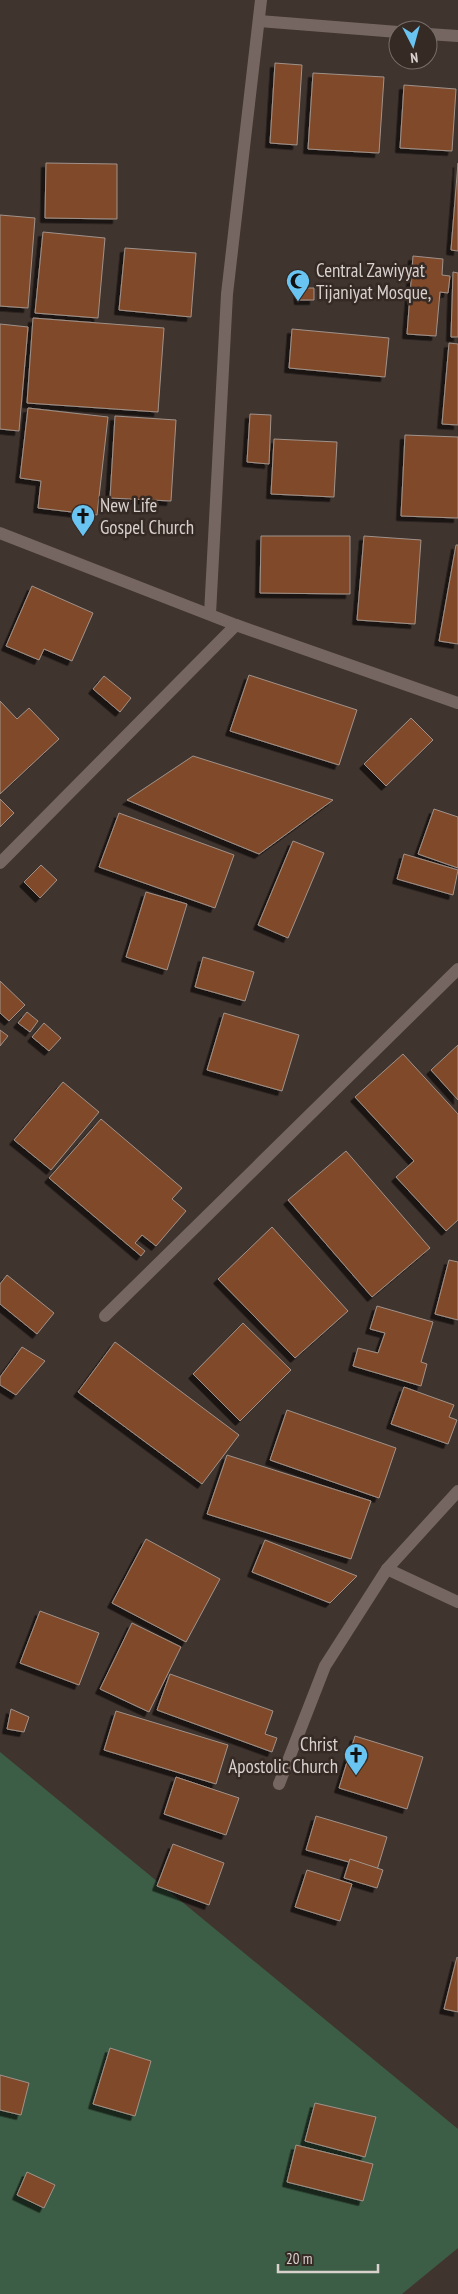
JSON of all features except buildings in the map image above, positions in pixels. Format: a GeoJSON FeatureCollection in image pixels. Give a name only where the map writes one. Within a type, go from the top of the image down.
{"type":"FeatureCollection","features":[{"type":"Feature","properties":{"kind":"street"},"geometry":{"type":"LineString","coordinates":[[210,614],[227,294],[261,0]]}},
{"type":"Feature","properties":{"kind":"street"},"geometry":{"type":"LineString","coordinates":[[259,21],[388,31]]}},
{"type":"Feature","properties":{"kind":"street"},"geometry":{"type":"LineString","coordinates":[[438,35],[458,36]]}},
{"type":"Feature","properties":{"kind":"street"},"geometry":{"type":"LineString","coordinates":[[0,533],[236,625],[458,703]]}},
{"type":"Feature","properties":{"kind":"street"},"geometry":{"type":"LineString","coordinates":[[0,863],[236,625]]}},
{"type":"Feature","properties":{"kind":"street"},"geometry":{"type":"LineString","coordinates":[[105,1316],[458,969]]}},
{"type":"Feature","properties":{"kind":"street"},"geometry":{"type":"LineString","coordinates":[[279,1784],[325,1666],[387,1569],[458,1491]]}},
{"type":"Feature","properties":{"kind":"street"},"geometry":{"type":"LineString","coordinates":[[387,1569],[458,1602]]}},
{"type":"Feature","properties":{"kind":"green space"},"geometry":{"type":"Polygon","coordinates":[[[0,1752],[458,2129],[458,2248],[402,2294],[0,2294],[0,1752]]]}},
{"type":"Feature","properties":{"kind":"place","name":"Central Zawiyyat Tijaniyat Mosque,"},"geometry":{"type":"Point","coordinates":[298,302]}},
{"type":"Feature","properties":{"kind":"place","name":"New Life Gospel Church"},"geometry":{"type":"Point","coordinates":[83,537]}},
{"type":"Feature","properties":{"kind":"place","name":"Christ Apostolic Church"},"geometry":{"type":"Point","coordinates":[356,1776]}}]}
